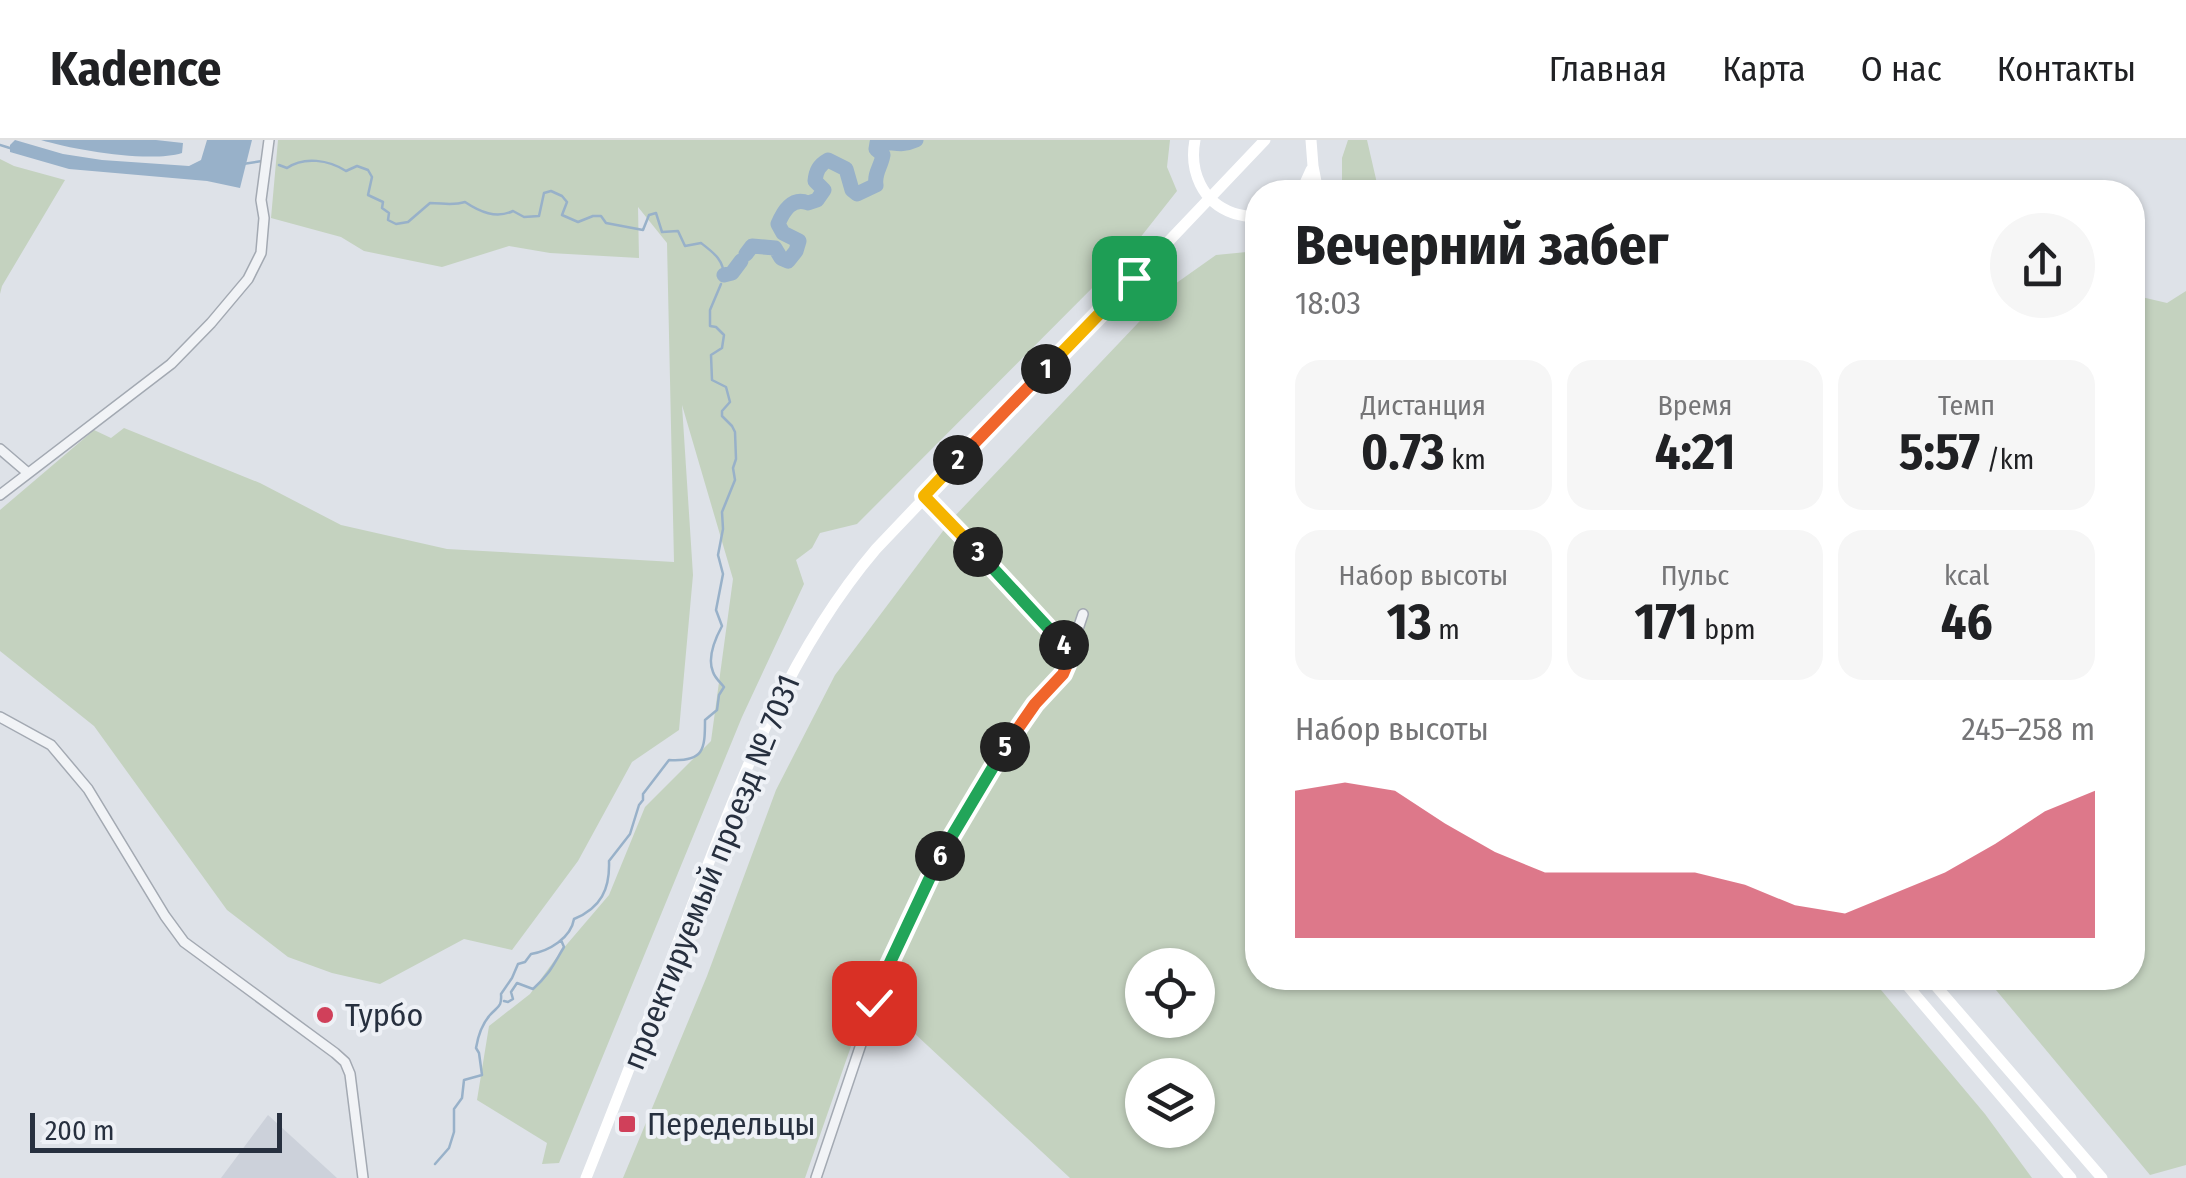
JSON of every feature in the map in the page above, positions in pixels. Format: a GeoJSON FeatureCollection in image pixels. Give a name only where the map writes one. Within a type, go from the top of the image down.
{"type":"FeatureCollection","features":[{"type":"Feature","properties":{"kind":"main road"},"geometry":{"type":"LineString","coordinates":[[1195,140],[1194,169],[1200,185],[1228,211],[1245,215]]}},
{"type":"Feature","properties":{"kind":"main road","name":"проектируемый проезд № 7031"},"geometry":{"type":"LineString","coordinates":[[586,1178],[756,748],[784,687],[844,586],[924,496],[1265,140]]}},
{"type":"Feature","properties":{"kind":"main road"},"geometry":{"type":"LineString","coordinates":[[1311,140],[1315,180]]}},
{"type":"Feature","properties":{"kind":"main road"},"geometry":{"type":"LineString","coordinates":[[1306,180],[1312,166]]}},
{"type":"Feature","properties":{"kind":"main road"},"geometry":{"type":"LineString","coordinates":[[1910,990],[2071,1178]]}},
{"type":"Feature","properties":{"kind":"main road"},"geometry":{"type":"LineString","coordinates":[[1939,990],[2102,1178]]}},
{"type":"Feature","properties":{"kind":"street"},"geometry":{"type":"LineString","coordinates":[[0,496],[171,364],[248,279],[261,253],[269,140]]}},
{"type":"Feature","properties":{"kind":"street"},"geometry":{"type":"LineString","coordinates":[[0,449],[28,473]]}},
{"type":"Feature","properties":{"kind":"street"},"geometry":{"type":"LineString","coordinates":[[924,496],[1072,653]]}},
{"type":"Feature","properties":{"kind":"street"},"geometry":{"type":"LineString","coordinates":[[816,1178],[890,961],[947,843],[1011,737],[1063,674],[1083,614]]}},
{"type":"Feature","properties":{"kind":"street"},"geometry":{"type":"LineString","coordinates":[[0,717],[51,745],[88,789],[184,942],[345,1062],[350,1074],[363,1178]]}},
{"type":"Feature","properties":{"kind":"shaded area"},"geometry":{"type":"Polygon","coordinates":[[[268,1115],[337,1178],[221,1178],[268,1115]]]}},
{"type":"Feature","properties":{"kind":"green space"},"geometry":{"type":"Polygon","coordinates":[[[278,140],[1170,140],[1167,167],[1177,191],[1132,248],[857,524],[820,533],[812,548],[796,560],[804,584],[742,717],[559,1163],[542,1164],[547,1143],[477,1100],[489,1026],[530,994],[609,895],[645,807],[711,741],[733,579],[682,405],[693,575],[679,730],[632,762],[578,861],[512,950],[464,939],[380,984],[288,957],[227,910],[94,726],[0,651],[0,510],[94,430],[111,438],[124,428],[260,483],[341,525],[447,549],[674,562],[667,243],[638,207],[639,258],[550,253],[509,246],[442,267],[364,251],[341,237],[271,218],[278,140]]]}},
{"type":"Feature","properties":{"kind":"green space"},"geometry":{"type":"Polygon","coordinates":[[[1348,140],[1367,140],[1376,180],[1342,180],[1342,158],[1348,140]]]}},
{"type":"Feature","properties":{"kind":"green space"},"geometry":{"type":"Polygon","coordinates":[[[0,159],[65,180],[0,294],[0,159]]]}},
{"type":"Feature","properties":{"kind":"green space"},"geometry":{"type":"Polygon","coordinates":[[[1245,252],[1245,990],[1881,990],[1985,1114],[2032,1178],[1070,1178],[870,992],[805,1178],[623,1178],[707,976],[776,790],[835,675],[952,519],[1175,284],[1216,255],[1245,252]]]}},
{"type":"Feature","properties":{"kind":"green space"},"geometry":{"type":"Polygon","coordinates":[[[2186,291],[2186,1165],[2150,1175],[1996,990],[2145,990],[2145,298],[2167,303],[2186,291]]]}},
{"type":"Feature","properties":{"kind":"water"},"geometry":{"type":"Polygon","coordinates":[[[15,140],[102,160],[189,166],[201,160],[207,140],[252,140],[240,188],[207,181],[69,169],[10,152],[15,140]]]}},
{"type":"Feature","properties":{"kind":"water"},"geometry":{"type":"Polygon","coordinates":[[[41,140],[183,143],[182,153],[151,157],[91,151],[41,140]]]}},
{"type":"Feature","properties":{"kind":"waterway"},"geometry":{"type":"LineString","coordinates":[[746,254],[752,246],[775,248],[788,261],[799,241],[783,233],[778,224],[793,203],[817,200],[824,190],[815,177],[825,162],[846,169],[857,194],[876,185],[883,155],[876,149],[877,143],[916,140]]}},
{"type":"Feature","properties":{"kind":"waterway"},"geometry":{"type":"LineString","coordinates":[[0,145],[13,149]]}},
{"type":"Feature","properties":{"kind":"waterway"},"geometry":{"type":"LineString","coordinates":[[243,164],[262,161]]}},
{"type":"Feature","properties":{"kind":"waterway"},"geometry":{"type":"LineString","coordinates":[[279,165],[287,168],[316,161],[346,171],[357,166],[368,170],[372,177],[368,195],[383,202],[388,220],[396,224],[408,222],[430,203],[465,202],[488,213],[513,211],[524,217],[539,216],[544,193],[551,191],[567,202],[562,215],[578,222],[601,216],[606,223],[643,230],[649,215],[656,213],[662,232],[678,231],[685,246],[701,243],[714,254],[724,277]]}},
{"type":"Feature","properties":{"kind":"waterway"},"geometry":{"type":"LineString","coordinates":[[724,275],[732,273],[741,261]]}},
{"type":"Feature","properties":{"kind":"waterway"},"geometry":{"type":"LineString","coordinates":[[435,1164],[449,1148],[454,1109],[462,1098],[464,1080],[482,1075],[476,1048],[479,1035],[500,1004],[501,994],[518,964],[558,942],[569,932],[574,919],[597,903],[608,880],[609,861],[630,834],[643,794],[669,760],[689,759],[700,752],[705,720],[717,710],[724,687],[711,667],[714,643],[722,626],[716,610],[723,574],[718,555],[722,512],[735,480],[736,459],[735,432],[722,416],[730,402],[726,387],[712,380],[711,355],[722,348],[724,335],[710,326],[710,310],[721,284]]}},
{"type":"Feature","properties":{"kind":"waterway"},"geometry":{"type":"LineString","coordinates":[[504,1001],[513,999],[511,992],[517,983],[533,989],[543,979],[564,947],[561,940]]}},
{"type":"Feature","properties":{"kind":"place","name":"Турбо"},"geometry":{"type":"Point","coordinates":[325,1015]}},
{"type":"Feature","properties":{"kind":"place","name":"Передельцы"},"geometry":{"type":"Point","coordinates":[627,1124]}},
{"type":"Feature","properties":{"kind":"route"},"geometry":{"type":"LineString","coordinates":[[874,1003],[947,843],[1011,737],[1063,674],[1072,653],[924,496],[1134,278]]}}]}
